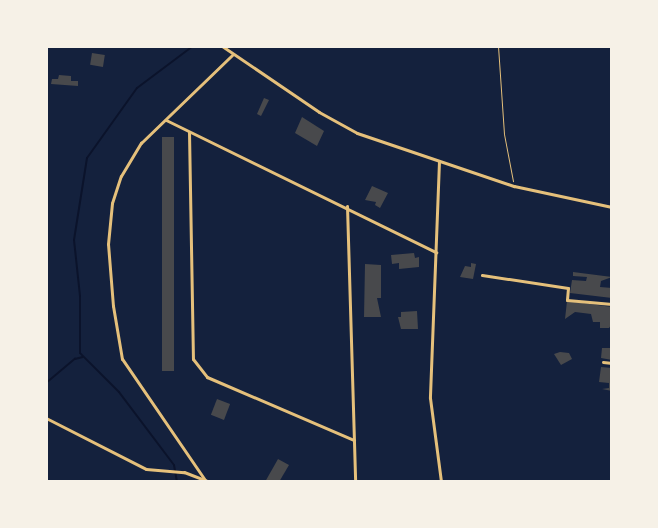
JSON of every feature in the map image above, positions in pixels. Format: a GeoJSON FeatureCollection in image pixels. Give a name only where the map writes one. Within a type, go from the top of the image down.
{"type":"FeatureCollection","features":[{"type":"Feature","properties":{"kind":"street"},"geometry":{"type":"LineString","coordinates":[[222,46],[232,55],[357,133],[514,186],[612,207]]}},
{"type":"Feature","properties":{"kind":"street"},"geometry":{"type":"LineString","coordinates":[[204,480],[122,359],[109,275],[112,203],[121,176],[141,143],[232,55]]}},
{"type":"Feature","properties":{"kind":"street"},"geometry":{"type":"LineString","coordinates":[[166,120],[347,206],[436,252]]}},
{"type":"Feature","properties":{"kind":"street"},"geometry":{"type":"LineString","coordinates":[[188,132],[193,359],[207,377],[354,440]]}},
{"type":"Feature","properties":{"kind":"street"},"geometry":{"type":"LineString","coordinates":[[439,161],[430,398],[442,482]]}},
{"type":"Feature","properties":{"kind":"street"},"geometry":{"type":"LineString","coordinates":[[347,206],[355,482]]}},
{"type":"Feature","properties":{"kind":"street"},"geometry":{"type":"LineString","coordinates":[[482,275],[568,288],[566,300],[612,304]]}},
{"type":"Feature","properties":{"kind":"street"},"geometry":{"type":"LineString","coordinates":[[603,362],[612,363]]}},
{"type":"Feature","properties":{"kind":"street"},"geometry":{"type":"LineString","coordinates":[[46,418],[146,469],[184,472],[210,482]]}},
{"type":"Feature","properties":{"kind":"path"},"geometry":{"type":"LineString","coordinates":[[498,46],[504,134],[514,186]]}},
{"type":"Feature","properties":{"kind":"building"},"geometry":{"type":"Polygon","coordinates":[[[92,53],[105,55],[103,67],[90,65],[92,53]]]}},
{"type":"Feature","properties":{"kind":"building"},"geometry":{"type":"Polygon","coordinates":[[[59,75],[71,76],[71,81],[78,81],[78,86],[51,84],[52,79],[58,79],[59,75]]]}},
{"type":"Feature","properties":{"kind":"building"},"geometry":{"type":"Polygon","coordinates":[[[264,98],[269,100],[261,116],[257,114],[264,98]]]}},
{"type":"Feature","properties":{"kind":"building"},"geometry":{"type":"Polygon","coordinates":[[[302,117],[324,131],[317,146],[295,133],[302,117]]]}},
{"type":"Feature","properties":{"kind":"building"},"geometry":{"type":"Polygon","coordinates":[[[162,137],[174,137],[174,371],[162,371],[162,137]]]}},
{"type":"Feature","properties":{"kind":"building"},"geometry":{"type":"Polygon","coordinates":[[[372,186],[388,193],[380,208],[375,205],[376,202],[365,200],[372,186]]]}},
{"type":"Feature","properties":{"kind":"building"},"geometry":{"type":"Polygon","coordinates":[[[414,253],[415,258],[419,257],[419,267],[399,269],[399,263],[392,264],[391,255],[414,253]]]}},
{"type":"Feature","properties":{"kind":"building"},"geometry":{"type":"Polygon","coordinates":[[[471,263],[476,264],[473,279],[460,277],[465,266],[471,267],[471,263]]]}},
{"type":"Feature","properties":{"kind":"building"},"geometry":{"type":"Polygon","coordinates":[[[365,264],[381,265],[381,298],[377,298],[381,317],[364,317],[365,264]]]}},
{"type":"Feature","properties":{"kind":"building"},"geometry":{"type":"Polygon","coordinates":[[[573,272],[612,277],[601,281],[600,287],[612,288],[612,298],[570,293],[572,280],[586,281],[587,277],[573,276],[573,272]]]}},
{"type":"Feature","properties":{"kind":"building"},"geometry":{"type":"Polygon","coordinates":[[[567,301],[612,307],[612,324],[609,328],[600,328],[600,322],[593,322],[591,314],[575,312],[565,319],[567,301]]]}},
{"type":"Feature","properties":{"kind":"building"},"geometry":{"type":"Polygon","coordinates":[[[417,311],[418,329],[401,329],[398,317],[401,317],[401,312],[417,311]]]}},
{"type":"Feature","properties":{"kind":"building"},"geometry":{"type":"Polygon","coordinates":[[[602,348],[612,348],[612,360],[601,358],[602,348]]]}},
{"type":"Feature","properties":{"kind":"building"},"geometry":{"type":"Polygon","coordinates":[[[560,352],[569,353],[572,359],[561,365],[554,354],[560,352]]]}},
{"type":"Feature","properties":{"kind":"building"},"geometry":{"type":"Polygon","coordinates":[[[601,367],[612,368],[612,391],[602,389],[609,388],[609,383],[599,382],[601,367]]]}},
{"type":"Feature","properties":{"kind":"building"},"geometry":{"type":"Polygon","coordinates":[[[217,399],[230,404],[224,420],[211,415],[217,399]]]}},
{"type":"Feature","properties":{"kind":"building"},"geometry":{"type":"Polygon","coordinates":[[[278,459],[289,465],[279,482],[265,482],[278,459]]]}},
{"type":"Feature","properties":{"kind":"waterway"},"geometry":{"type":"LineString","coordinates":[[177,482],[174,465],[119,392],[80,353],[80,296],[74,240],[87,158],[137,88],[193,46]]}},
{"type":"Feature","properties":{"kind":"waterway"},"geometry":{"type":"LineString","coordinates":[[46,383],[75,359],[83,357]]}}]}
